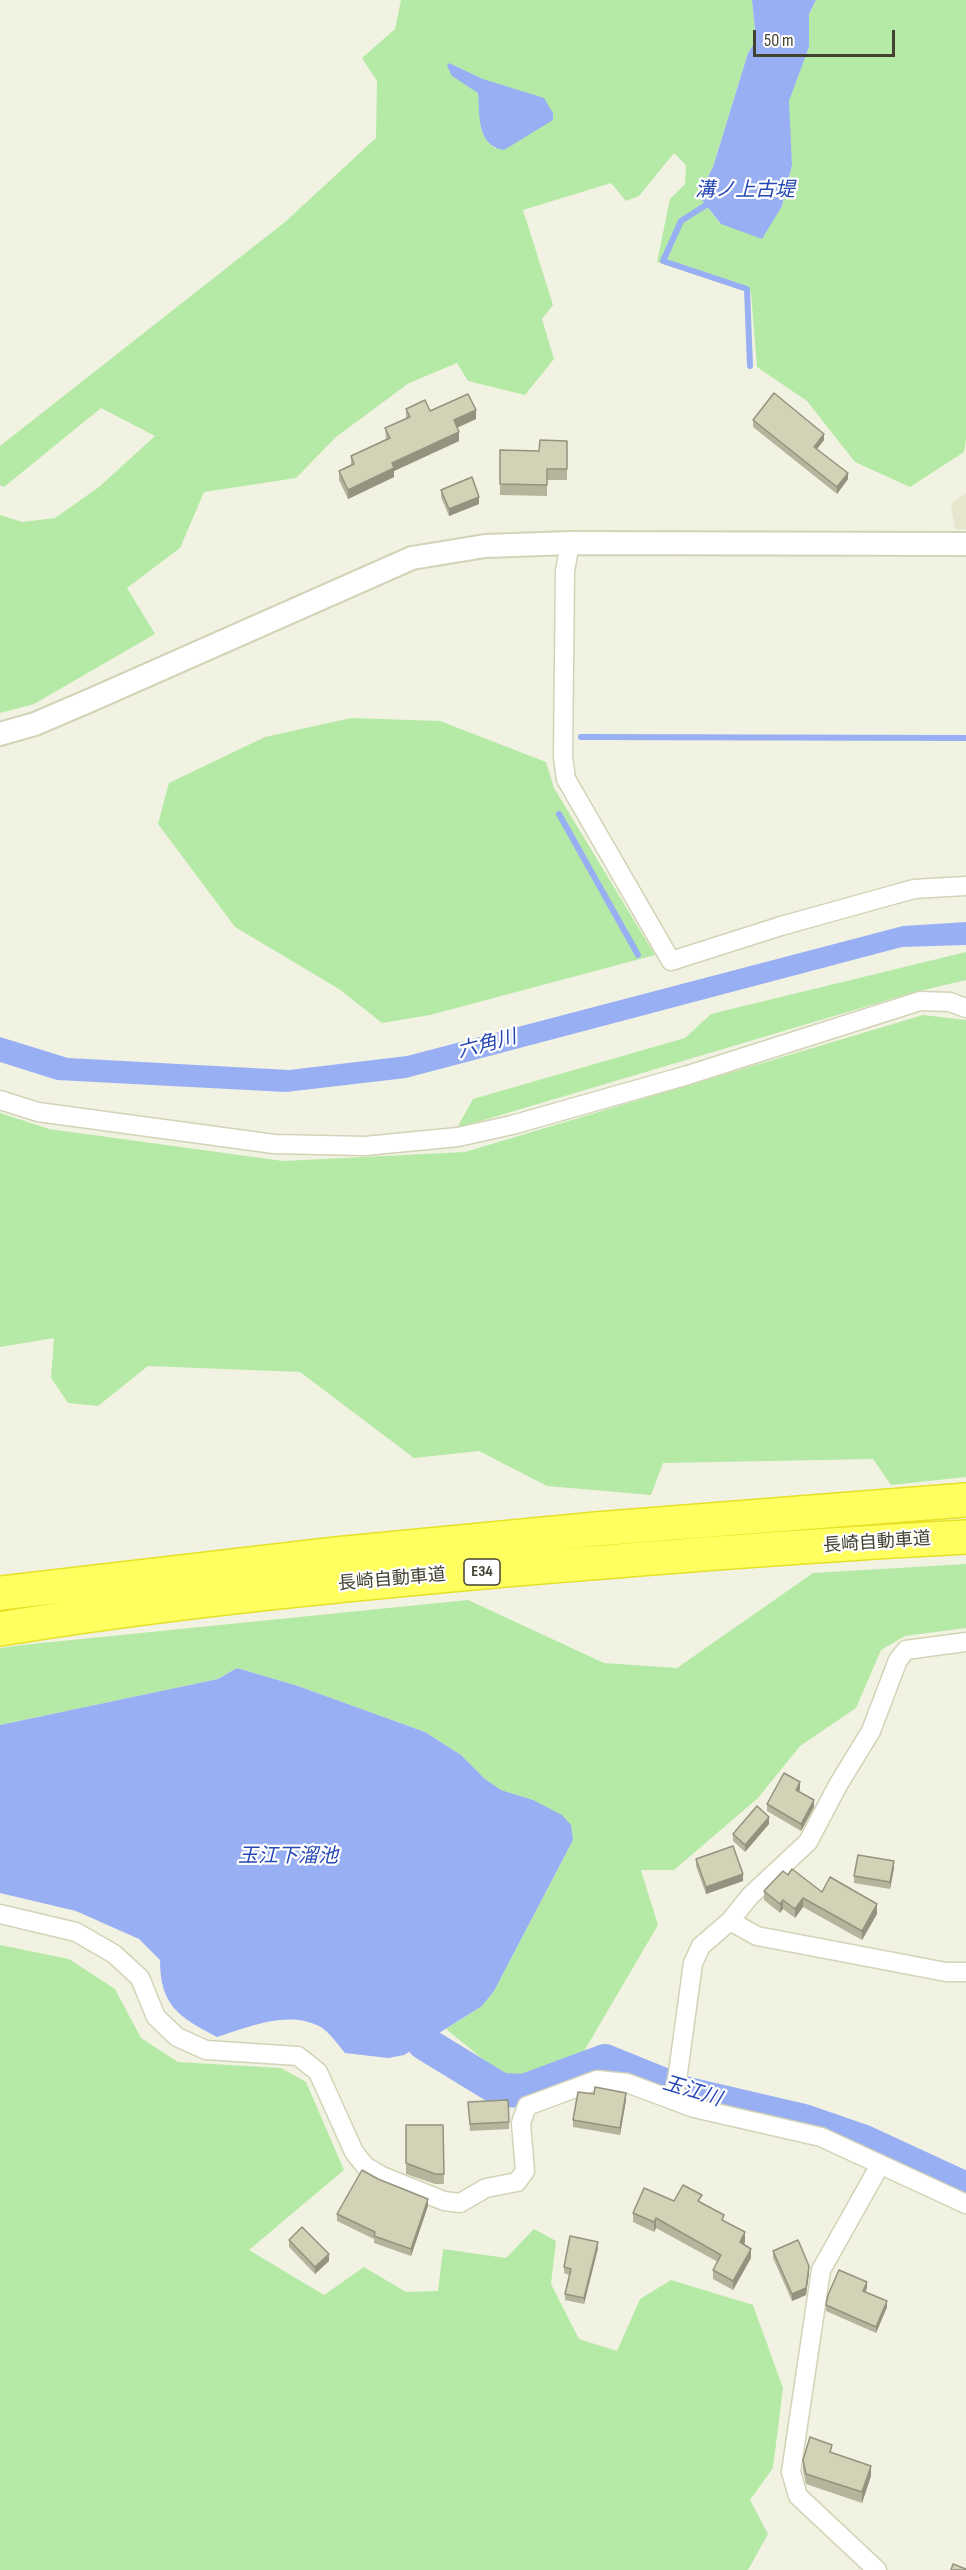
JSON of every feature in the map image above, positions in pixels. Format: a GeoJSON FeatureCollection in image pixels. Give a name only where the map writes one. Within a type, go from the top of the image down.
{"type":"FeatureCollection","features":[{"type":"Feature","properties":{"kind":"highway","name":"長崎自動車道"},"geometry":{"type":"LineString","coordinates":[[0,1593],[78,1582],[418,1546],[596,1529],[966,1500]]}},
{"type":"Feature","properties":{"kind":"highway","name":"長崎自動車道"},"geometry":{"type":"LineString","coordinates":[[0,1629],[58,1619],[339,1585],[598,1562],[966,1537]]}},
{"type":"Feature","properties":{"kind":"street"},"geometry":{"type":"LineString","coordinates":[[0,734],[35,724],[412,558],[485,546],[570,543],[966,544]]}},
{"type":"Feature","properties":{"kind":"street"},"geometry":{"type":"LineString","coordinates":[[570,543],[565,571],[563,757],[566,779],[671,961],[781,926],[914,889],[966,886]]}},
{"type":"Feature","properties":{"kind":"street"},"geometry":{"type":"LineString","coordinates":[[0,1100],[38,1112],[274,1144],[365,1146],[458,1137],[512,1125],[688,1074],[920,1001],[950,1002],[966,1008]]}},
{"type":"Feature","properties":{"kind":"street"},"geometry":{"type":"LineString","coordinates":[[672,2099],[677,2080],[693,1963],[701,1946],[730,1921],[750,1896],[808,1842],[838,1785],[871,1731],[898,1660],[906,1650],[966,1642]]}},
{"type":"Feature","properties":{"kind":"street"},"geometry":{"type":"LineString","coordinates":[[0,1914],[76,1932],[114,1954],[140,1978],[156,2017],[177,2037],[206,2050],[298,2056],[318,2072],[354,2152],[365,2166],[382,2176],[444,2201],[460,2203],[486,2188],[517,2182],[525,2171],[521,2123],[527,2106],[597,2080],[627,2083],[694,2108],[821,2138],[966,2204]]}},
{"type":"Feature","properties":{"kind":"street"},"geometry":{"type":"LineString","coordinates":[[730,1921],[757,1936],[946,1972],[966,1972]]}},
{"type":"Feature","properties":{"kind":"street"},"geometry":{"type":"LineString","coordinates":[[878,2570],[798,2496],[791,2472],[821,2270],[880,2165]]}},
{"type":"Feature","properties":{"kind":"shaded area"},"geometry":{"type":"Polygon","coordinates":[[[966,493],[966,529],[955,529],[951,504],[966,493]]]}},
{"type":"Feature","properties":{"kind":"green space"},"geometry":{"type":"Polygon","coordinates":[[[401,0],[752,0],[756,40],[748,53],[713,167],[698,195],[721,224],[782,206],[792,165],[788,101],[809,47],[809,14],[816,0],[966,0],[966,439],[964,452],[910,487],[855,462],[807,401],[757,367],[751,293],[657,262],[670,199],[685,184],[686,165],[674,153],[639,196],[626,201],[611,183],[523,210],[553,305],[542,319],[554,359],[525,395],[468,381],[457,363],[409,383],[336,437],[296,478],[204,492],[180,548],[127,588],[155,634],[34,704],[0,713],[0,515],[22,522],[55,518],[99,487],[155,436],[101,408],[4,487],[0,485],[0,446],[285,222],[376,138],[377,81],[362,58],[395,29],[401,0]],[[449,63],[478,94],[481,129],[488,142],[496,149],[483,79],[449,63]]]}},
{"type":"Feature","properties":{"kind":"green space"},"geometry":{"type":"Polygon","coordinates":[[[351,718],[440,721],[546,762],[554,788],[655,955],[430,1015],[382,1023],[339,989],[235,927],[158,824],[169,783],[265,737],[351,718]]]}},
{"type":"Feature","properties":{"kind":"green space"},"geometry":{"type":"Polygon","coordinates":[[[966,952],[966,980],[915,992],[457,1128],[473,1099],[685,1038],[711,1014],[966,952]]]}},
{"type":"Feature","properties":{"kind":"green space"},"geometry":{"type":"Polygon","coordinates":[[[923,1015],[966,1020],[966,1477],[891,1485],[873,1459],[663,1463],[651,1495],[547,1486],[479,1451],[414,1458],[300,1372],[148,1366],[98,1406],[68,1403],[51,1378],[54,1338],[0,1347],[0,1113],[49,1129],[283,1161],[465,1152],[923,1015]]]}},
{"type":"Feature","properties":{"kind":"green space"},"geometry":{"type":"Polygon","coordinates":[[[966,1564],[966,1628],[905,1636],[881,1650],[856,1708],[800,1746],[758,1798],[674,1870],[641,1870],[658,1925],[580,2058],[523,2080],[500,2073],[446,2029],[482,2006],[494,1991],[573,1840],[533,1800],[501,1790],[485,1779],[461,1755],[425,1732],[298,1686],[237,1668],[218,1679],[0,1725],[0,1648],[468,1600],[604,1663],[677,1668],[813,1573],[966,1564]]]}},
{"type":"Feature","properties":{"kind":"green space"},"geometry":{"type":"Polygon","coordinates":[[[0,1945],[69,1959],[115,1989],[141,2038],[178,2062],[281,2068],[306,2082],[344,2170],[249,2250],[324,2295],[364,2267],[406,2292],[438,2291],[443,2249],[506,2258],[534,2229],[556,2241],[551,2284],[579,2339],[617,2351],[640,2299],[671,2280],[753,2305],[783,2388],[773,2468],[750,2500],[768,2534],[748,2570],[0,2570],[0,1945]]]}},
{"type":"Feature","properties":{"kind":"water","name":"溝ノ上古堤"},"geometry":{"type":"Polygon","coordinates":[[[752,0],[816,0],[809,14],[809,47],[789,101],[792,165],[782,206],[762,239],[721,224],[698,195],[713,167],[748,53],[756,40],[752,0]]]}},
{"type":"Feature","properties":{"kind":"water"},"geometry":{"type":"Polygon","coordinates":[[[449,63],[483,79],[544,98],[553,113],[553,120],[504,150],[495,147],[488,142],[481,128],[478,93],[452,76],[447,66],[449,63]]]}},
{"type":"Feature","properties":{"kind":"water","name":"六角川"},"geometry":{"type":"Polygon","coordinates":[[[966,922],[966,945],[902,947],[406,1078],[286,1092],[57,1080],[0,1062],[0,1037],[68,1058],[289,1070],[407,1056],[903,926],[966,922]]]}},
{"type":"Feature","properties":{"kind":"water","name":"玉江下溜池"},"geometry":{"type":"Polygon","coordinates":[[[237,1668],[298,1686],[425,1732],[461,1755],[485,1779],[501,1790],[533,1800],[562,1815],[571,1825],[573,1840],[494,1991],[482,2006],[404,2055],[388,2058],[345,2053],[323,2028],[307,2021],[268,2022],[217,2037],[192,2023],[174,2008],[164,1989],[160,1960],[139,1939],[76,1911],[0,1893],[0,1725],[218,1679],[237,1668]]]}},
{"type":"Feature","properties":{"kind":"building"},"geometry":{"type":"Polygon","coordinates":[[[774,393],[824,434],[814,447],[848,473],[837,487],[753,420],[774,393]]]}},
{"type":"Feature","properties":{"kind":"building"},"geometry":{"type":"Polygon","coordinates":[[[468,394],[476,410],[454,420],[459,432],[392,463],[394,468],[348,490],[339,471],[354,464],[351,456],[390,438],[385,428],[410,417],[406,409],[425,400],[430,411],[468,394]]]}},
{"type":"Feature","properties":{"kind":"building"},"geometry":{"type":"Polygon","coordinates":[[[540,440],[567,441],[567,469],[547,469],[547,485],[500,484],[500,450],[539,451],[540,440]]]}},
{"type":"Feature","properties":{"kind":"building"},"geometry":{"type":"Polygon","coordinates":[[[472,477],[479,497],[449,509],[441,490],[472,477]]]}},
{"type":"Feature","properties":{"kind":"building"},"geometry":{"type":"Polygon","coordinates":[[[784,1773],[800,1782],[796,1790],[814,1800],[801,1824],[767,1804],[784,1773]]]}},
{"type":"Feature","properties":{"kind":"building"},"geometry":{"type":"Polygon","coordinates":[[[757,1806],[769,1817],[745,1845],[733,1834],[757,1806]]]}},
{"type":"Feature","properties":{"kind":"building"},"geometry":{"type":"Polygon","coordinates":[[[733,1846],[743,1874],[706,1887],[696,1859],[733,1846]]]}},
{"type":"Feature","properties":{"kind":"building"},"geometry":{"type":"Polygon","coordinates":[[[858,1855],[894,1861],[890,1882],[854,1876],[858,1855]]]}},
{"type":"Feature","properties":{"kind":"building"},"geometry":{"type":"Polygon","coordinates":[[[792,1869],[822,1892],[830,1877],[877,1904],[862,1931],[803,1898],[795,1909],[783,1900],[780,1904],[764,1891],[783,1871],[788,1875],[792,1869]]]}},
{"type":"Feature","properties":{"kind":"building"},"geometry":{"type":"Polygon","coordinates":[[[595,2087],[626,2093],[620,2128],[573,2120],[578,2092],[594,2094],[595,2087]]]}},
{"type":"Feature","properties":{"kind":"building"},"geometry":{"type":"Polygon","coordinates":[[[508,2100],[509,2122],[470,2124],[468,2102],[508,2100]]]}},
{"type":"Feature","properties":{"kind":"building"},"geometry":{"type":"Polygon","coordinates":[[[406,2125],[443,2125],[444,2174],[435,2174],[406,2163],[406,2125]]]}},
{"type":"Feature","properties":{"kind":"building"},"geometry":{"type":"Polygon","coordinates":[[[362,2170],[378,2179],[428,2199],[411,2249],[374,2236],[375,2232],[337,2214],[362,2170]]]}},
{"type":"Feature","properties":{"kind":"building"},"geometry":{"type":"Polygon","coordinates":[[[683,2185],[702,2195],[698,2201],[724,2215],[722,2220],[745,2232],[740,2242],[751,2249],[733,2281],[713,2270],[721,2255],[656,2218],[654,2222],[633,2213],[644,2188],[674,2201],[683,2185]]]}},
{"type":"Feature","properties":{"kind":"building"},"geometry":{"type":"Polygon","coordinates":[[[302,2227],[329,2254],[315,2267],[289,2240],[302,2227]]]}},
{"type":"Feature","properties":{"kind":"building"},"geometry":{"type":"Polygon","coordinates":[[[570,2236],[598,2242],[584,2298],[565,2294],[571,2269],[564,2267],[570,2236]]]}},
{"type":"Feature","properties":{"kind":"building"},"geometry":{"type":"Polygon","coordinates":[[[798,2240],[809,2266],[806,2288],[792,2294],[773,2251],[798,2240]]]}},
{"type":"Feature","properties":{"kind":"building"},"geometry":{"type":"Polygon","coordinates":[[[839,2270],[867,2282],[863,2291],[887,2301],[876,2327],[826,2305],[839,2270]]]}},
{"type":"Feature","properties":{"kind":"building"},"geometry":{"type":"Polygon","coordinates":[[[810,2437],[832,2445],[830,2452],[871,2466],[862,2492],[806,2474],[803,2460],[810,2437]]]}},
{"type":"Feature","properties":{"kind":"building"},"geometry":{"type":"Polygon","coordinates":[[[953,2564],[966,2569],[966,2570],[951,2570],[953,2564]]]}},
{"type":"Feature","properties":{"kind":"waterway"},"geometry":{"type":"LineString","coordinates":[[706,205],[681,221],[663,261],[747,289],[750,366]]}},
{"type":"Feature","properties":{"kind":"waterway"},"geometry":{"type":"LineString","coordinates":[[581,737],[966,738]]}},
{"type":"Feature","properties":{"kind":"waterway"},"geometry":{"type":"LineString","coordinates":[[559,814],[638,955]]}},
{"type":"Feature","properties":{"kind":"waterway","name":"玉江川"},"geometry":{"type":"LineString","coordinates":[[424,2043],[501,2090],[524,2091],[605,2061],[684,2093],[804,2121],[862,2141],[966,2189]]}}]}
